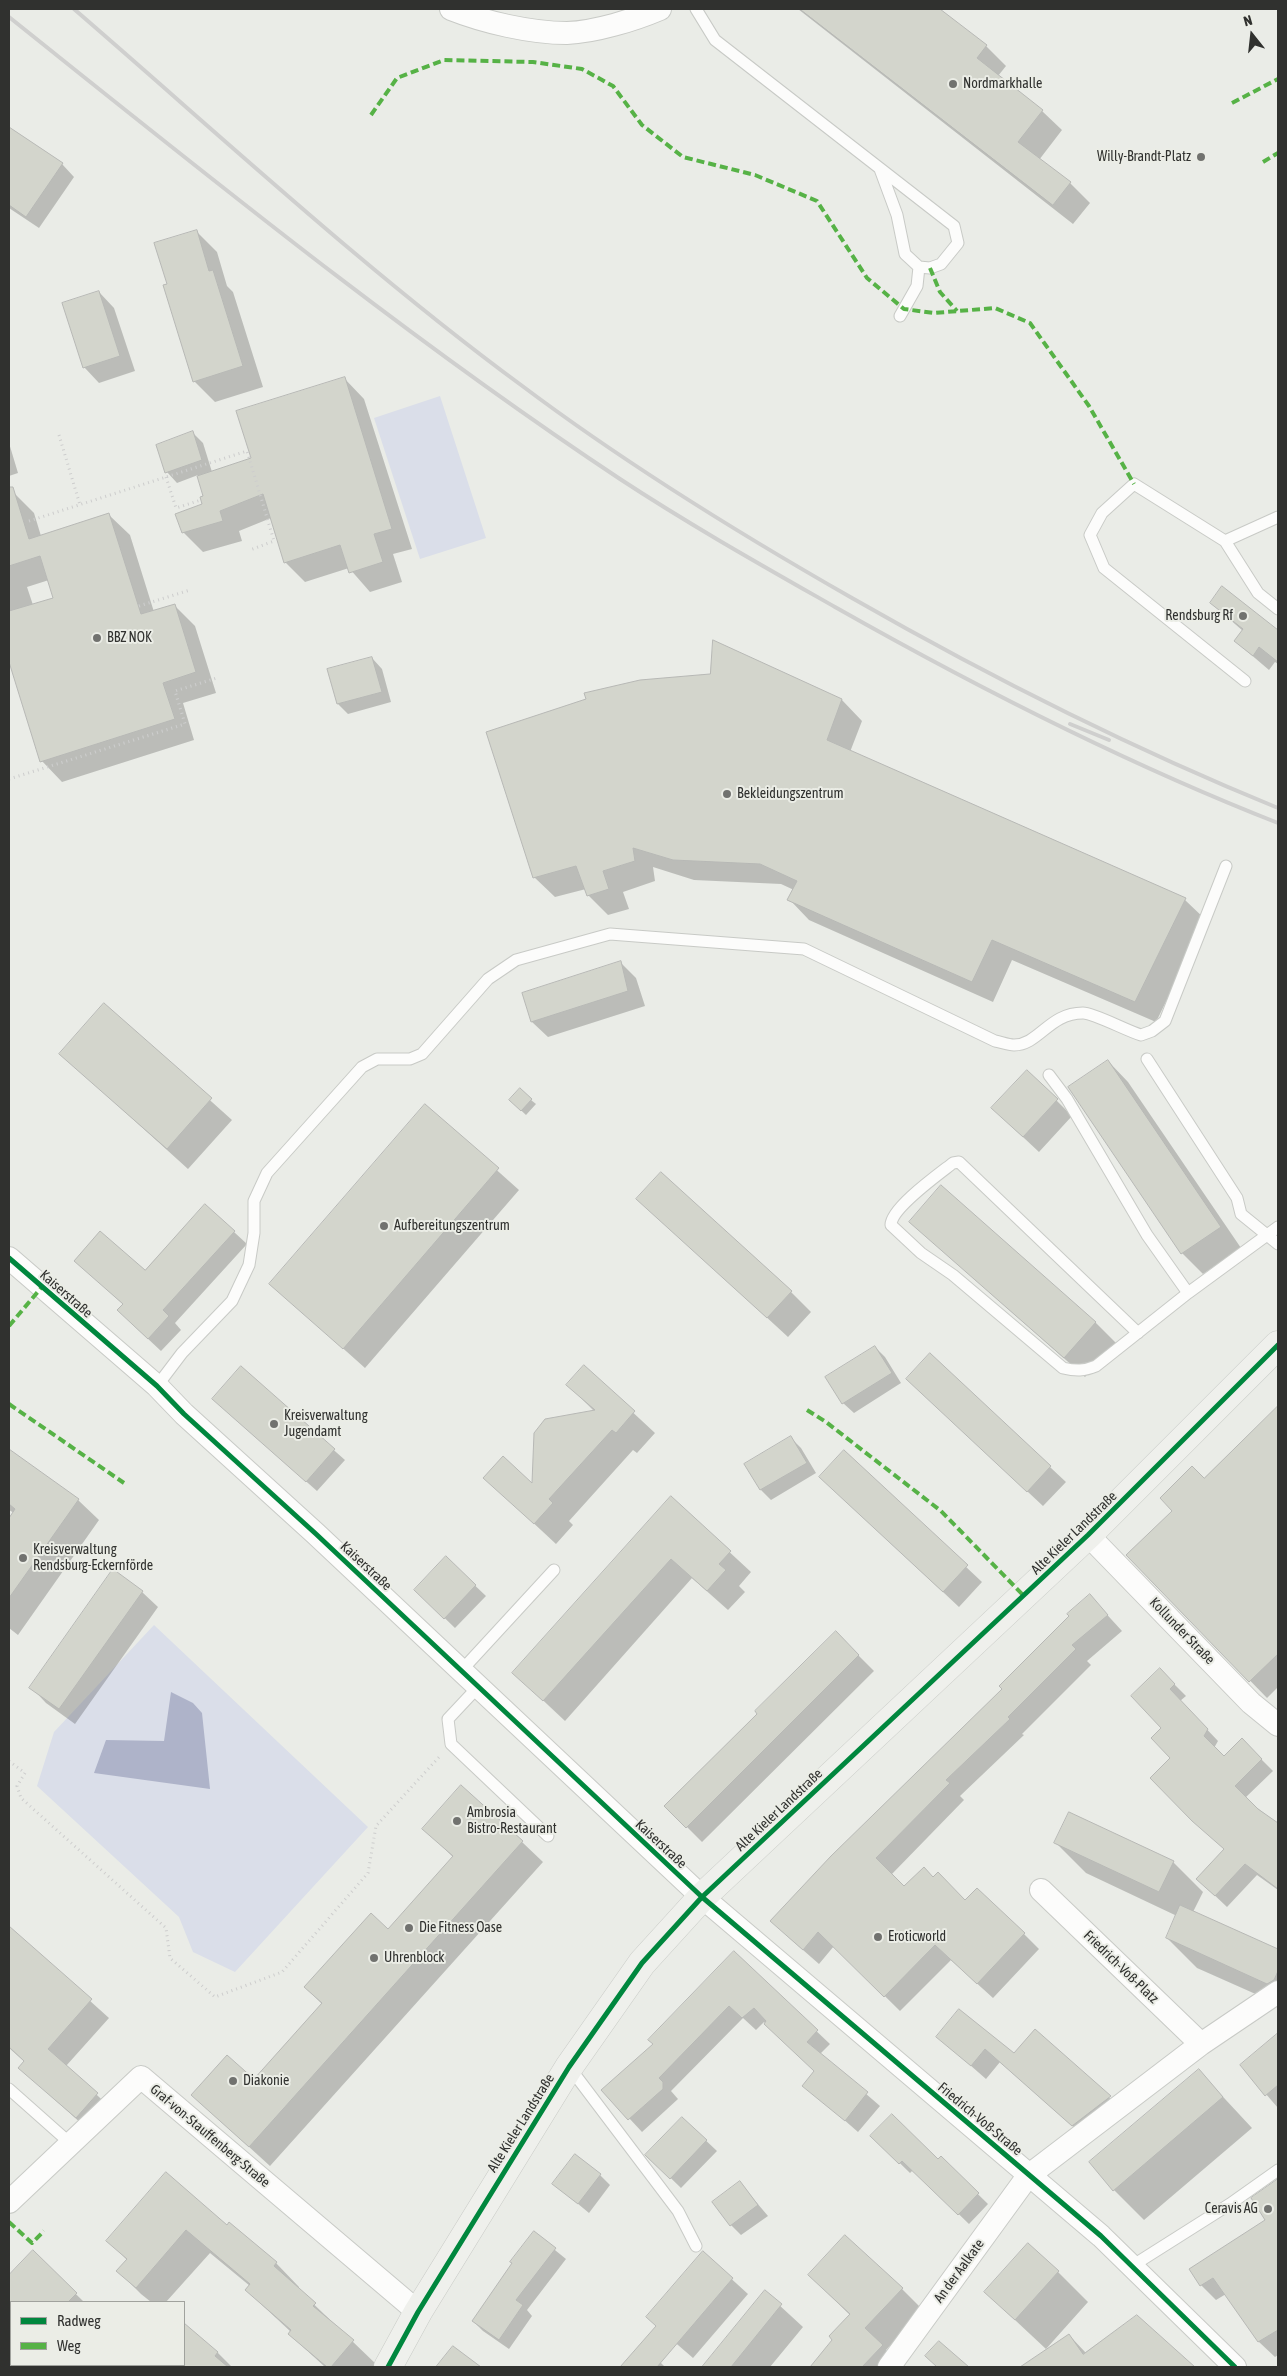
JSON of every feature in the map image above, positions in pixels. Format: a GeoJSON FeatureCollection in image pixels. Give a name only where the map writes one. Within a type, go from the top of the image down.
{"type":"FeatureCollection","features":[{"type":"Feature","properties":{"kind":"street"},"geometry":{"type":"LineString","coordinates":[[451,9],[468,16],[514,27],[568,32],[634,20],[660,9]]}},
{"type":"Feature","properties":{"kind":"street","name":"Kaiserstraße"},"geometry":{"type":"LineString","coordinates":[[9,1258],[157,1386],[184,1414],[702,1897]]}},
{"type":"Feature","properties":{"kind":"street","name":"Alte Kieler Landstraße"},"geometry":{"type":"LineString","coordinates":[[388,2367],[418,2312],[569,2067],[642,1963],[702,1897],[1088,1535],[1278,1345]]}},
{"type":"Feature","properties":{"kind":"street","name":"Kollunder Straße"},"geometry":{"type":"LineString","coordinates":[[1088,1535],[1251,1703],[1278,1725]]}},
{"type":"Feature","properties":{"kind":"street","name":"Friedrich-Voß-Platz"},"geometry":{"type":"LineString","coordinates":[[1041,1890],[1201,2044]]}},
{"type":"Feature","properties":{"kind":"street","name":"Friedrich-Voß-Straße"},"geometry":{"type":"LineString","coordinates":[[702,1897],[1028,2176],[1101,2236],[1235,2367]]}},
{"type":"Feature","properties":{"kind":"street"},"geometry":{"type":"LineString","coordinates":[[1028,2176],[1201,2044],[1278,1992]]}},
{"type":"Feature","properties":{"kind":"street","name":"Graf-von-Stauffenberg-Straße"},"geometry":{"type":"LineString","coordinates":[[9,2202],[141,2077],[418,2312]]}},
{"type":"Feature","properties":{"kind":"street","name":"An der Aalkate"},"geometry":{"type":"LineString","coordinates":[[889,2367],[1028,2176]]}},
{"type":"Feature","properties":{"kind":"lane"},"geometry":{"type":"LineString","coordinates":[[696,9],[715,40],[880,169],[957,223],[958,243],[941,264],[930,268],[918,266],[905,254],[896,215],[880,169]]}},
{"type":"Feature","properties":{"kind":"lane"},"geometry":{"type":"LineString","coordinates":[[900,316],[917,286],[918,266]]}},
{"type":"Feature","properties":{"kind":"lane"},"geometry":{"type":"LineString","coordinates":[[1245,681],[1104,568],[1090,535],[1102,513],[1134,484],[1225,541],[1258,593],[1278,609]]}},
{"type":"Feature","properties":{"kind":"lane"},"geometry":{"type":"LineString","coordinates":[[1225,541],[1278,517]]}},
{"type":"Feature","properties":{"kind":"lane"},"geometry":{"type":"LineString","coordinates":[[157,1386],[182,1353],[232,1302],[249,1265],[254,1233],[254,1201],[267,1173],[362,1067],[377,1059],[410,1059],[422,1054],[488,978],[516,960],[610,934],[804,949],[995,1041],[1015,1045],[1034,1038],[1051,1022],[1067,1014],[1085,1013],[1141,1035],[1152,1031],[1165,1021],[1226,866]]}},
{"type":"Feature","properties":{"kind":"lane"},"geometry":{"type":"LineString","coordinates":[[1147,1059],[1237,1198],[1241,1214],[1278,1244]]}},
{"type":"Feature","properties":{"kind":"lane"},"geometry":{"type":"LineString","coordinates":[[1049,1075],[1067,1098],[1146,1235],[1188,1293]]}},
{"type":"Feature","properties":{"kind":"lane"},"geometry":{"type":"LineString","coordinates":[[1138,1333],[960,1162],[953,1162],[891,1219],[891,1225],[921,1253],[953,1274],[1064,1368],[1085,1371],[1096,1366],[1138,1333],[1188,1293],[1278,1227]]}},
{"type":"Feature","properties":{"kind":"lane"},"geometry":{"type":"LineString","coordinates":[[461,1671],[554,1570]]}},
{"type":"Feature","properties":{"kind":"lane"},"geometry":{"type":"LineString","coordinates":[[478,1687],[448,1719],[451,1744],[548,1836]]}},
{"type":"Feature","properties":{"kind":"lane"},"geometry":{"type":"LineString","coordinates":[[569,2067],[678,2211],[696,2246]]}},
{"type":"Feature","properties":{"kind":"lane"},"geometry":{"type":"LineString","coordinates":[[9,2089],[71,2144]]}},
{"type":"Feature","properties":{"kind":"lane"},"geometry":{"type":"LineString","coordinates":[[1132,2266],[1230,2204],[1278,2170]]}},
{"type":"Feature","properties":{"kind":"path"},"geometry":{"type":"LineString","coordinates":[[59,435],[80,505]]}},
{"type":"Feature","properties":{"kind":"path"},"geometry":{"type":"LineString","coordinates":[[29,521],[247,451],[274,541],[250,550]]}},
{"type":"Feature","properties":{"kind":"path"},"geometry":{"type":"LineString","coordinates":[[166,477],[176,508],[201,500]]}},
{"type":"Feature","properties":{"kind":"path"},"geometry":{"type":"LineString","coordinates":[[139,606],[190,590]]}},
{"type":"Feature","properties":{"kind":"path"},"geometry":{"type":"LineString","coordinates":[[9,779],[186,724],[174,691],[218,678]]}},
{"type":"Feature","properties":{"kind":"path"},"geometry":{"type":"LineString","coordinates":[[9,1761],[25,1773],[17,1786],[21,1798],[166,1928],[170,1958],[215,1997],[282,1972],[368,1873],[376,1826],[451,1744]]}},
{"type":"Feature","properties":{"kind":"shaded area"},"geometry":{"type":"Polygon","coordinates":[[[440,396],[486,538],[420,559],[374,418],[440,396]]]}},
{"type":"Feature","properties":{"kind":"shaded area"},"geometry":{"type":"Polygon","coordinates":[[[154,1625],[368,1827],[235,1972],[193,1952],[179,1917],[37,1786],[54,1732],[154,1625]]]}},
{"type":"Feature","properties":{"kind":"water"},"geometry":{"type":"Polygon","coordinates":[[[171,1692],[193,1703],[202,1713],[210,1789],[94,1773],[106,1740],[164,1741],[171,1692]]]}},
{"type":"Feature","properties":{"kind":"building","name":"Nordmarkhalle"},"geometry":{"type":"Polygon","coordinates":[[[800,9],[940,9],[987,45],[977,58],[1043,110],[1018,142],[1071,182],[1053,205],[800,9]]]}},
{"type":"Feature","properties":{"kind":"building"},"geometry":{"type":"Polygon","coordinates":[[[9,127],[63,163],[26,217],[9,205],[9,127]]]}},
{"type":"Feature","properties":{"kind":"building"},"geometry":{"type":"Polygon","coordinates":[[[197,230],[209,271],[213,270],[243,366],[193,382],[163,285],[167,284],[154,243],[197,230]]]}},
{"type":"Feature","properties":{"kind":"building"},"geometry":{"type":"Polygon","coordinates":[[[99,291],[120,356],[83,368],[62,303],[99,291]]]}},
{"type":"Feature","properties":{"kind":"building"},"geometry":{"type":"Polygon","coordinates":[[[345,377],[392,529],[374,534],[383,562],[349,573],[340,545],[284,563],[263,494],[220,511],[223,521],[182,533],[175,514],[202,504],[200,497],[203,496],[197,476],[251,458],[236,411],[345,377]]]}},
{"type":"Feature","properties":{"kind":"building"},"geometry":{"type":"Polygon","coordinates":[[[193,431],[202,460],[165,473],[156,445],[193,431]]]}},
{"type":"Feature","properties":{"kind":"building","name":"BBZ NOK"},"geometry":{"type":"Polygon","coordinates":[[[9,487],[13,487],[29,539],[109,513],[141,614],[175,604],[196,672],[163,683],[175,719],[40,762],[9,662],[9,611],[53,598],[40,556],[9,566],[9,487]]]}},
{"type":"Feature","properties":{"kind":"building","name":"Rendsburg Rf"},"geometry":{"type":"Polygon","coordinates":[[[1222,586],[1278,630],[1278,662],[1259,647],[1253,656],[1234,641],[1243,629],[1210,603],[1222,586]]]}},
{"type":"Feature","properties":{"kind":"building","name":"Bekleidungszentrum"},"geometry":{"type":"Polygon","coordinates":[[[713,640],[842,699],[827,740],[1186,898],[1135,1002],[992,940],[972,982],[787,900],[797,881],[760,864],[673,860],[633,848],[635,861],[603,871],[609,889],[587,896],[576,866],[533,878],[486,732],[586,699],[584,693],[640,680],[710,674],[713,640]]]}},
{"type":"Feature","properties":{"kind":"building"},"geometry":{"type":"Polygon","coordinates":[[[372,657],[382,692],[337,704],[327,669],[372,657]]]}},
{"type":"Feature","properties":{"kind":"building"},"geometry":{"type":"Polygon","coordinates":[[[621,961],[628,991],[531,1022],[522,993],[621,961]]]}},
{"type":"Feature","properties":{"kind":"building"},"geometry":{"type":"Polygon","coordinates":[[[104,1003],[212,1098],[167,1149],[59,1054],[104,1003]]]}},
{"type":"Feature","properties":{"kind":"building"},"geometry":{"type":"Polygon","coordinates":[[[1108,1060],[1221,1227],[1181,1254],[1068,1087],[1108,1060]]]}},
{"type":"Feature","properties":{"kind":"building"},"geometry":{"type":"Polygon","coordinates":[[[1027,1070],[1058,1099],[1023,1137],[991,1108],[1027,1070]]]}},
{"type":"Feature","properties":{"kind":"building"},"geometry":{"type":"Polygon","coordinates":[[[520,1088],[532,1099],[521,1111],[509,1100],[520,1088]]]}},
{"type":"Feature","properties":{"kind":"building","name":"Aufbereitungszentrum"},"geometry":{"type":"Polygon","coordinates":[[[425,1104],[499,1168],[343,1349],[269,1284],[425,1104]]]}},
{"type":"Feature","properties":{"kind":"building"},"geometry":{"type":"Polygon","coordinates":[[[661,1172],[792,1291],[767,1318],[636,1199],[661,1172]]]}},
{"type":"Feature","properties":{"kind":"building"},"geometry":{"type":"Polygon","coordinates":[[[941,1185],[1096,1322],[1064,1358],[909,1222],[941,1185]]]}},
{"type":"Feature","properties":{"kind":"building"},"geometry":{"type":"Polygon","coordinates":[[[205,1204],[235,1231],[163,1310],[169,1316],[148,1339],[117,1310],[123,1304],[74,1261],[100,1231],[145,1270],[205,1204]]]}},
{"type":"Feature","properties":{"kind":"building"},"geometry":{"type":"Polygon","coordinates":[[[875,1346],[892,1373],[842,1404],[825,1377],[875,1346]]]}},
{"type":"Feature","properties":{"kind":"building"},"geometry":{"type":"Polygon","coordinates":[[[930,1353],[1051,1466],[1027,1492],[906,1379],[930,1353]]]}},
{"type":"Feature","properties":{"kind":"building"},"geometry":{"type":"Polygon","coordinates":[[[584,1365],[635,1411],[616,1433],[612,1430],[549,1499],[553,1503],[534,1524],[483,1478],[503,1456],[532,1483],[534,1433],[545,1419],[595,1410],[566,1385],[584,1365]]]}},
{"type":"Feature","properties":{"kind":"building","name":"Kreisverwaltung Jugendamt"},"geometry":{"type":"Polygon","coordinates":[[[241,1366],[335,1449],[306,1482],[212,1399],[241,1366]]]}},
{"type":"Feature","properties":{"kind":"building"},"geometry":{"type":"Polygon","coordinates":[[[1278,1406],[1278,1654],[1249,1682],[1126,1555],[1172,1511],[1160,1498],[1192,1466],[1204,1478],[1278,1406]]]}},
{"type":"Feature","properties":{"kind":"building"},"geometry":{"type":"Polygon","coordinates":[[[791,1436],[807,1463],[760,1490],[744,1464],[791,1436]]]}},
{"type":"Feature","properties":{"kind":"building","name":"Kreisverwaltung Rendsburg-Eckernförde"},"geometry":{"type":"Polygon","coordinates":[[[9,1449],[79,1499],[9,1598],[9,1518],[15,1509],[9,1504],[9,1449]]]}},
{"type":"Feature","properties":{"kind":"building"},"geometry":{"type":"Polygon","coordinates":[[[844,1450],[968,1565],[943,1592],[819,1477],[844,1450]]]}},
{"type":"Feature","properties":{"kind":"building"},"geometry":{"type":"Polygon","coordinates":[[[671,1496],[731,1551],[719,1564],[726,1570],[707,1591],[671,1559],[543,1701],[512,1673],[671,1496]]]}},
{"type":"Feature","properties":{"kind":"building"},"geometry":{"type":"Polygon","coordinates":[[[446,1556],[476,1585],[444,1619],[414,1590],[446,1556]]]}},
{"type":"Feature","properties":{"kind":"building"},"geometry":{"type":"Polygon","coordinates":[[[113,1569],[143,1591],[59,1709],[29,1688],[113,1569]]]}},
{"type":"Feature","properties":{"kind":"building"},"geometry":{"type":"Polygon","coordinates":[[[1090,1594],[1108,1615],[1072,1645],[1076,1649],[1008,1717],[1010,1719],[946,1780],[950,1783],[876,1858],[904,1886],[924,1867],[933,1877],[938,1872],[965,1900],[977,1888],[1025,1933],[977,1984],[935,1945],[884,1997],[818,1932],[803,1950],[770,1921],[831,1856],[1002,1689],[999,1686],[1069,1616],[1067,1614],[1090,1594]]]}},
{"type":"Feature","properties":{"kind":"building"},"geometry":{"type":"Polygon","coordinates":[[[836,1631],[859,1655],[686,1828],[664,1806],[757,1714],[755,1711],[836,1631]]]}},
{"type":"Feature","properties":{"kind":"building"},"geometry":{"type":"Polygon","coordinates":[[[1160,1668],[1175,1684],[1170,1689],[1208,1729],[1204,1736],[1224,1756],[1242,1738],[1262,1759],[1235,1786],[1258,1809],[1278,1823],[1278,1889],[1245,1864],[1215,1896],[1196,1879],[1224,1849],[1192,1821],[1150,1778],[1170,1758],[1151,1738],[1161,1728],[1131,1696],[1160,1668]]]}},
{"type":"Feature","properties":{"kind":"building","name":"Uhrenblock"},"geometry":{"type":"Polygon","coordinates":[[[461,1785],[523,1841],[249,2147],[191,2095],[227,2055],[254,2079],[322,2003],[304,1987],[371,1913],[388,1929],[453,1856],[422,1829],[461,1785]]]}},
{"type":"Feature","properties":{"kind":"building"},"geometry":{"type":"Polygon","coordinates":[[[1069,1812],[1174,1861],[1159,1892],[1054,1843],[1069,1812]]]}},
{"type":"Feature","properties":{"kind":"building"},"geometry":{"type":"Polygon","coordinates":[[[1180,1905],[1278,1949],[1278,1971],[1274,1980],[1267,1984],[1166,1938],[1180,1905]]]}},
{"type":"Feature","properties":{"kind":"building"},"geometry":{"type":"Polygon","coordinates":[[[9,1926],[92,1999],[48,2049],[98,2093],[76,2118],[18,2068],[24,2061],[9,2047],[9,1926]]]}},
{"type":"Feature","properties":{"kind":"building"},"geometry":{"type":"Polygon","coordinates":[[[734,1951],[818,2030],[807,2042],[868,2092],[845,2121],[802,2086],[814,2071],[764,2024],[766,2021],[754,2008],[742,2018],[729,2006],[659,2078],[663,2082],[663,2089],[628,2120],[601,2090],[653,2044],[648,2040],[734,1951]]]}},
{"type":"Feature","properties":{"kind":"building"},"geometry":{"type":"Polygon","coordinates":[[[959,2009],[1014,2053],[1035,2029],[1111,2096],[1072,2126],[985,2049],[971,2066],[936,2037],[959,2009]]]}},
{"type":"Feature","properties":{"kind":"building"},"geometry":{"type":"Polygon","coordinates":[[[1278,2033],[1278,2085],[1265,2096],[1240,2065],[1278,2033]]]}},
{"type":"Feature","properties":{"kind":"building"},"geometry":{"type":"Polygon","coordinates":[[[1199,2069],[1223,2097],[1113,2191],[1089,2162],[1199,2069]]]}},
{"type":"Feature","properties":{"kind":"building"},"geometry":{"type":"Polygon","coordinates":[[[892,2114],[938,2159],[941,2156],[979,2193],[958,2215],[902,2161],[899,2164],[870,2136],[892,2114]]]}},
{"type":"Feature","properties":{"kind":"building"},"geometry":{"type":"Polygon","coordinates":[[[682,2117],[707,2140],[670,2179],[645,2155],[682,2117]]]}},
{"type":"Feature","properties":{"kind":"building"},"geometry":{"type":"Polygon","coordinates":[[[575,2154],[601,2174],[578,2204],[552,2184],[575,2154]]]}},
{"type":"Feature","properties":{"kind":"building"},"geometry":{"type":"Polygon","coordinates":[[[166,2172],[227,2225],[229,2222],[277,2262],[274,2266],[316,2303],[313,2306],[354,2340],[331,2367],[327,2367],[288,2334],[291,2330],[245,2290],[250,2284],[186,2230],[136,2288],[116,2271],[127,2259],[106,2241],[166,2172]]]}},
{"type":"Feature","properties":{"kind":"building"},"geometry":{"type":"Polygon","coordinates":[[[1278,2179],[1278,2330],[1258,2342],[1213,2278],[1200,2286],[1189,2269],[1265,2220],[1251,2198],[1278,2179]]]}},
{"type":"Feature","properties":{"kind":"building"},"geometry":{"type":"Polygon","coordinates":[[[740,2181],[758,2205],[730,2226],[712,2202],[740,2181]]]}},
{"type":"Feature","properties":{"kind":"building"},"geometry":{"type":"Polygon","coordinates":[[[534,2231],[556,2248],[516,2300],[523,2305],[499,2340],[472,2321],[512,2263],[510,2262],[534,2231]]]}},
{"type":"Feature","properties":{"kind":"building"},"geometry":{"type":"Polygon","coordinates":[[[845,2235],[903,2288],[865,2328],[883,2345],[862,2367],[810,2367],[832,2340],[829,2336],[850,2314],[808,2275],[845,2235]]]}},
{"type":"Feature","properties":{"kind":"building"},"geometry":{"type":"Polygon","coordinates":[[[1028,2243],[1059,2271],[1015,2320],[984,2292],[1028,2243]]]}},
{"type":"Feature","properties":{"kind":"building"},"geometry":{"type":"Polygon","coordinates":[[[33,2250],[77,2293],[69,2301],[9,2302],[9,2275],[33,2250]]]}},
{"type":"Feature","properties":{"kind":"building"},"geometry":{"type":"Polygon","coordinates":[[[703,2251],[733,2278],[657,2367],[620,2367],[656,2326],[646,2317],[703,2251]]]}},
{"type":"Feature","properties":{"kind":"building"},"geometry":{"type":"Polygon","coordinates":[[[765,2290],[782,2304],[731,2367],[702,2367],[765,2290]]]}},
{"type":"Feature","properties":{"kind":"building"},"geometry":{"type":"Polygon","coordinates":[[[1137,2315],[1195,2367],[1020,2367],[1069,2334],[1083,2354],[1137,2315]]]}},
{"type":"Feature","properties":{"kind":"building"},"geometry":{"type":"Polygon","coordinates":[[[185,2324],[218,2352],[215,2356],[228,2367],[184,2367],[185,2324]]]}},
{"type":"Feature","properties":{"kind":"building"},"geometry":{"type":"Polygon","coordinates":[[[939,2341],[969,2367],[937,2367],[925,2356],[939,2341]]]}},
{"type":"Feature","properties":{"kind":"building"},"geometry":{"type":"Polygon","coordinates":[[[453,2346],[481,2367],[436,2367],[453,2346]]]}},
{"type":"Feature","properties":{"kind":"railway"},"geometry":{"type":"LineString","coordinates":[[74,9],[294,201],[406,295],[521,385],[642,470],[767,548],[956,656],[1115,736],[1278,808]]}},
{"type":"Feature","properties":{"kind":"railway"},"geometry":{"type":"LineString","coordinates":[[9,17],[309,255],[386,313],[541,425],[646,496],[835,607],[998,695],[1108,750],[1278,823]]}},
{"type":"Feature","properties":{"kind":"railway"},"geometry":{"type":"LineString","coordinates":[[1070,724],[1109,740]]}},
{"type":"Feature","properties":{"kind":"marked path"},"geometry":{"type":"LineString","coordinates":[[371,115],[397,78],[444,60],[533,62],[582,69],[613,86],[642,125],[683,157],[755,175],[817,201],[867,278],[904,309],[934,313],[995,308],[1030,323],[1089,406],[1134,484]]}},
{"type":"Feature","properties":{"kind":"marked path"},"geometry":{"type":"LineString","coordinates":[[1232,103],[1278,79]]}},
{"type":"Feature","properties":{"kind":"marked path"},"geometry":{"type":"LineString","coordinates":[[1263,162],[1278,153]]}},
{"type":"Feature","properties":{"kind":"marked path"},"geometry":{"type":"LineString","coordinates":[[930,268],[940,292],[957,311]]}},
{"type":"Feature","properties":{"kind":"marked path"},"geometry":{"type":"LineString","coordinates":[[9,1326],[41,1288]]}},
{"type":"Feature","properties":{"kind":"marked path"},"geometry":{"type":"LineString","coordinates":[[9,1404],[124,1483]]}},
{"type":"Feature","properties":{"kind":"marked path"},"geometry":{"type":"LineString","coordinates":[[807,1410],[826,1422],[941,1511],[1024,1596]]}},
{"type":"Feature","properties":{"kind":"marked path"},"geometry":{"type":"LineString","coordinates":[[9,2222],[32,2243],[44,2231]]}},
{"type":"Feature","properties":{"kind":"cycle path"},"geometry":{"type":"LineString","coordinates":[[9,1258],[157,1386],[184,1414],[316,1534],[702,1897],[1101,2236],[1235,2367]]}},
{"type":"Feature","properties":{"kind":"cycle path"},"geometry":{"type":"LineString","coordinates":[[388,2367],[418,2312],[569,2067],[642,1963],[702,1897],[1088,1535],[1278,1345]]}},
{"type":"Feature","properties":{"kind":"place","name":"Nordmarkhalle"},"geometry":{"type":"Point","coordinates":[953,84]}},
{"type":"Feature","properties":{"kind":"place","name":"Willy-Brandt-Platz"},"geometry":{"type":"Point","coordinates":[1201,157]}},
{"type":"Feature","properties":{"kind":"place","name":"Rendsburg Rf"},"geometry":{"type":"Point","coordinates":[1243,616]}},
{"type":"Feature","properties":{"kind":"place","name":"BBZ NOK"},"geometry":{"type":"Point","coordinates":[97,638]}},
{"type":"Feature","properties":{"kind":"place","name":"Bekleidungszentrum"},"geometry":{"type":"Point","coordinates":[727,794]}},
{"type":"Feature","properties":{"kind":"place","name":"Aufbereitungszentrum"},"geometry":{"type":"Point","coordinates":[384,1226]}},
{"type":"Feature","properties":{"kind":"place","name":"Kreisverwaltung Jugendamt"},"geometry":{"type":"Point","coordinates":[274,1424]}},
{"type":"Feature","properties":{"kind":"place","name":"Kreisverwaltung Rendsburg-Eckernförde"},"geometry":{"type":"Point","coordinates":[23,1558]}},
{"type":"Feature","properties":{"kind":"place","name":"Ambrosia Bistro-Restaurant"},"geometry":{"type":"Point","coordinates":[457,1821]}},
{"type":"Feature","properties":{"kind":"place","name":"Die Fitness Oase"},"geometry":{"type":"Point","coordinates":[409,1928]}},
{"type":"Feature","properties":{"kind":"place","name":"Eroticworld"},"geometry":{"type":"Point","coordinates":[878,1937]}},
{"type":"Feature","properties":{"kind":"place","name":"Uhrenblock"},"geometry":{"type":"Point","coordinates":[374,1958]}},
{"type":"Feature","properties":{"kind":"place","name":"Diakonie"},"geometry":{"type":"Point","coordinates":[233,2081]}},
{"type":"Feature","properties":{"kind":"place","name":"Ceravis AG"},"geometry":{"type":"Point","coordinates":[1268,2209]}}]}
